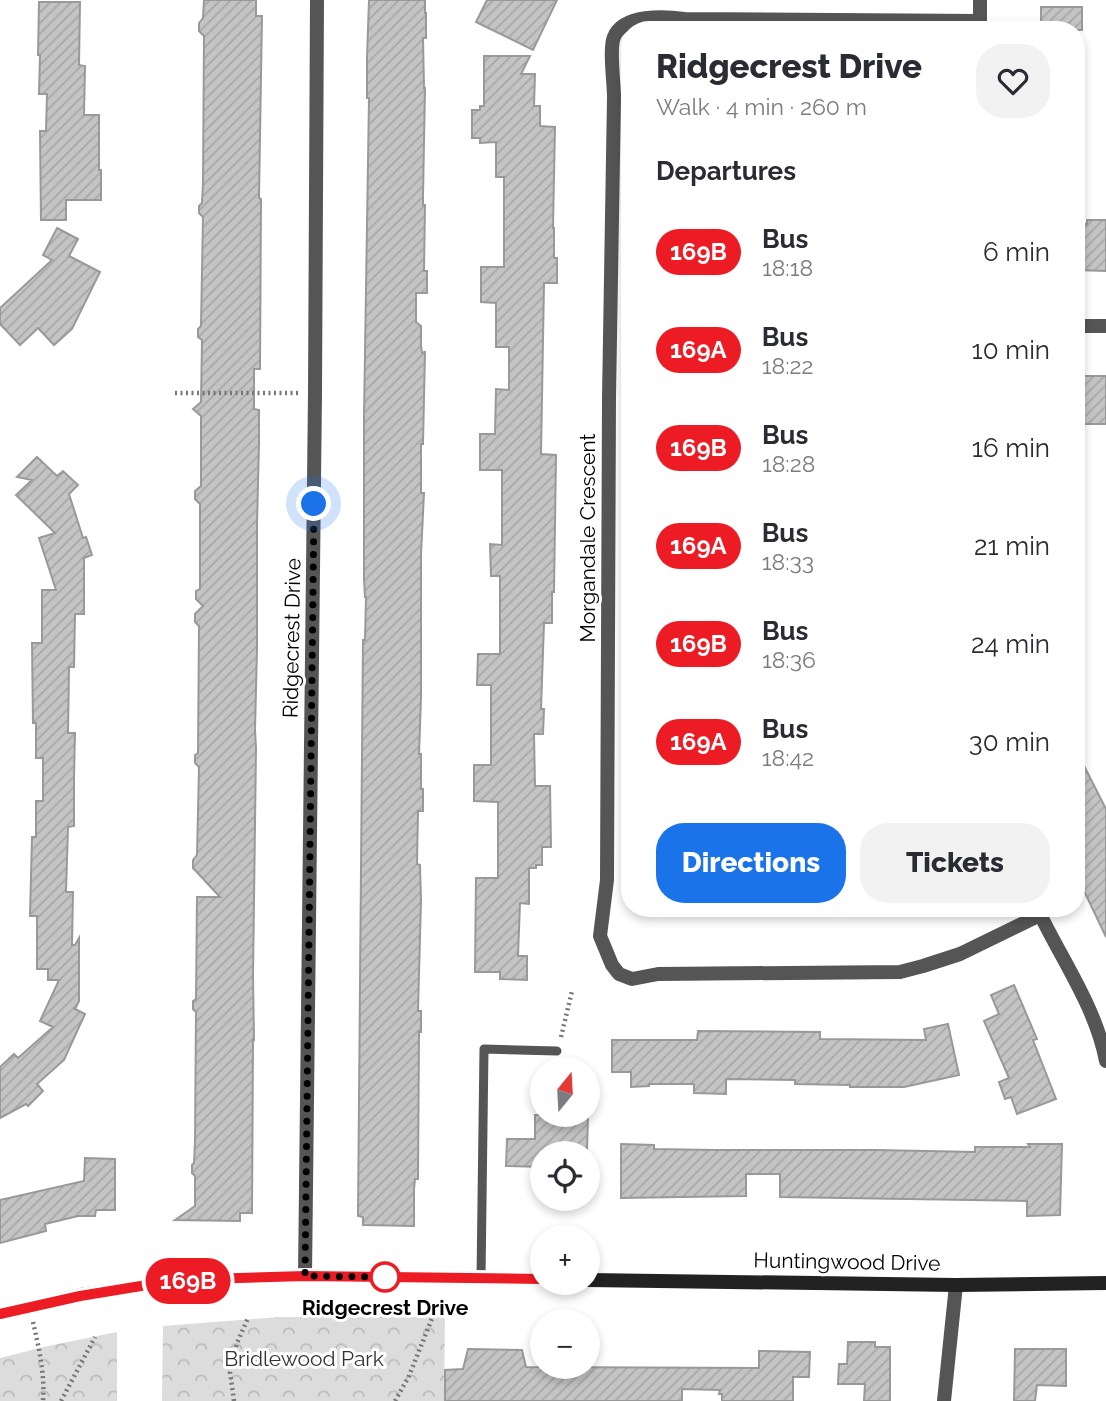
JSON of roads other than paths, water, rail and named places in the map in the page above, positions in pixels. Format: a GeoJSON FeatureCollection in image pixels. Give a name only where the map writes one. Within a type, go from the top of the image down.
{"type":"FeatureCollection","features":[{"type":"Feature","properties":{"kind":"street","name":"Ridgecrest Drive"},"geometry":{"type":"LineString","coordinates":[[305,1276],[317,0]]}},
{"type":"Feature","properties":{"kind":"street"},"geometry":{"type":"LineString","coordinates":[[980,0],[980,21]]}},
{"type":"Feature","properties":{"kind":"street","name":"Morgandale Crescent"},"geometry":{"type":"LineString","coordinates":[[636,21],[658,16],[769,21]]}},
{"type":"Feature","properties":{"kind":"street","name":"Morgandale Crescent"},"geometry":{"type":"LineString","coordinates":[[621,28],[614,37],[612,53],[614,97],[609,412],[607,880],[600,936],[612,965],[619,974],[632,979],[658,974],[900,972],[960,954],[1029,917]]}},
{"type":"Feature","properties":{"kind":"street"},"geometry":{"type":"LineString","coordinates":[[1085,326],[1106,326]]}},
{"type":"Feature","properties":{"kind":"street"},"geometry":{"type":"LineString","coordinates":[[1041,917],[1074,978],[1104,1042],[1106,1061]]}},
{"type":"Feature","properties":{"kind":"street"},"geometry":{"type":"LineString","coordinates":[[0,1314],[80,1296],[206,1279],[305,1276],[530,1279]]}},
{"type":"Feature","properties":{"kind":"street","name":"Huntingwood Drive"},"geometry":{"type":"LineString","coordinates":[[600,1280],[1106,1283]]}},
{"type":"Feature","properties":{"kind":"street"},"geometry":{"type":"LineString","coordinates":[[944,1401],[956,1284]]}},
{"type":"Feature","properties":{"kind":"lane"},"geometry":{"type":"LineString","coordinates":[[481,1278],[484,1049],[557,1051]]}},
{"type":"Feature","properties":{"kind":"place","name":"Ridgecrest Drive"},"geometry":{"type":"Point","coordinates":[385,1277]}},
{"type":"Feature","properties":{"kind":"park label","name":"Bridlewood Park"},"geometry":{"type":"Point","coordinates":[304,1359]}}]}
